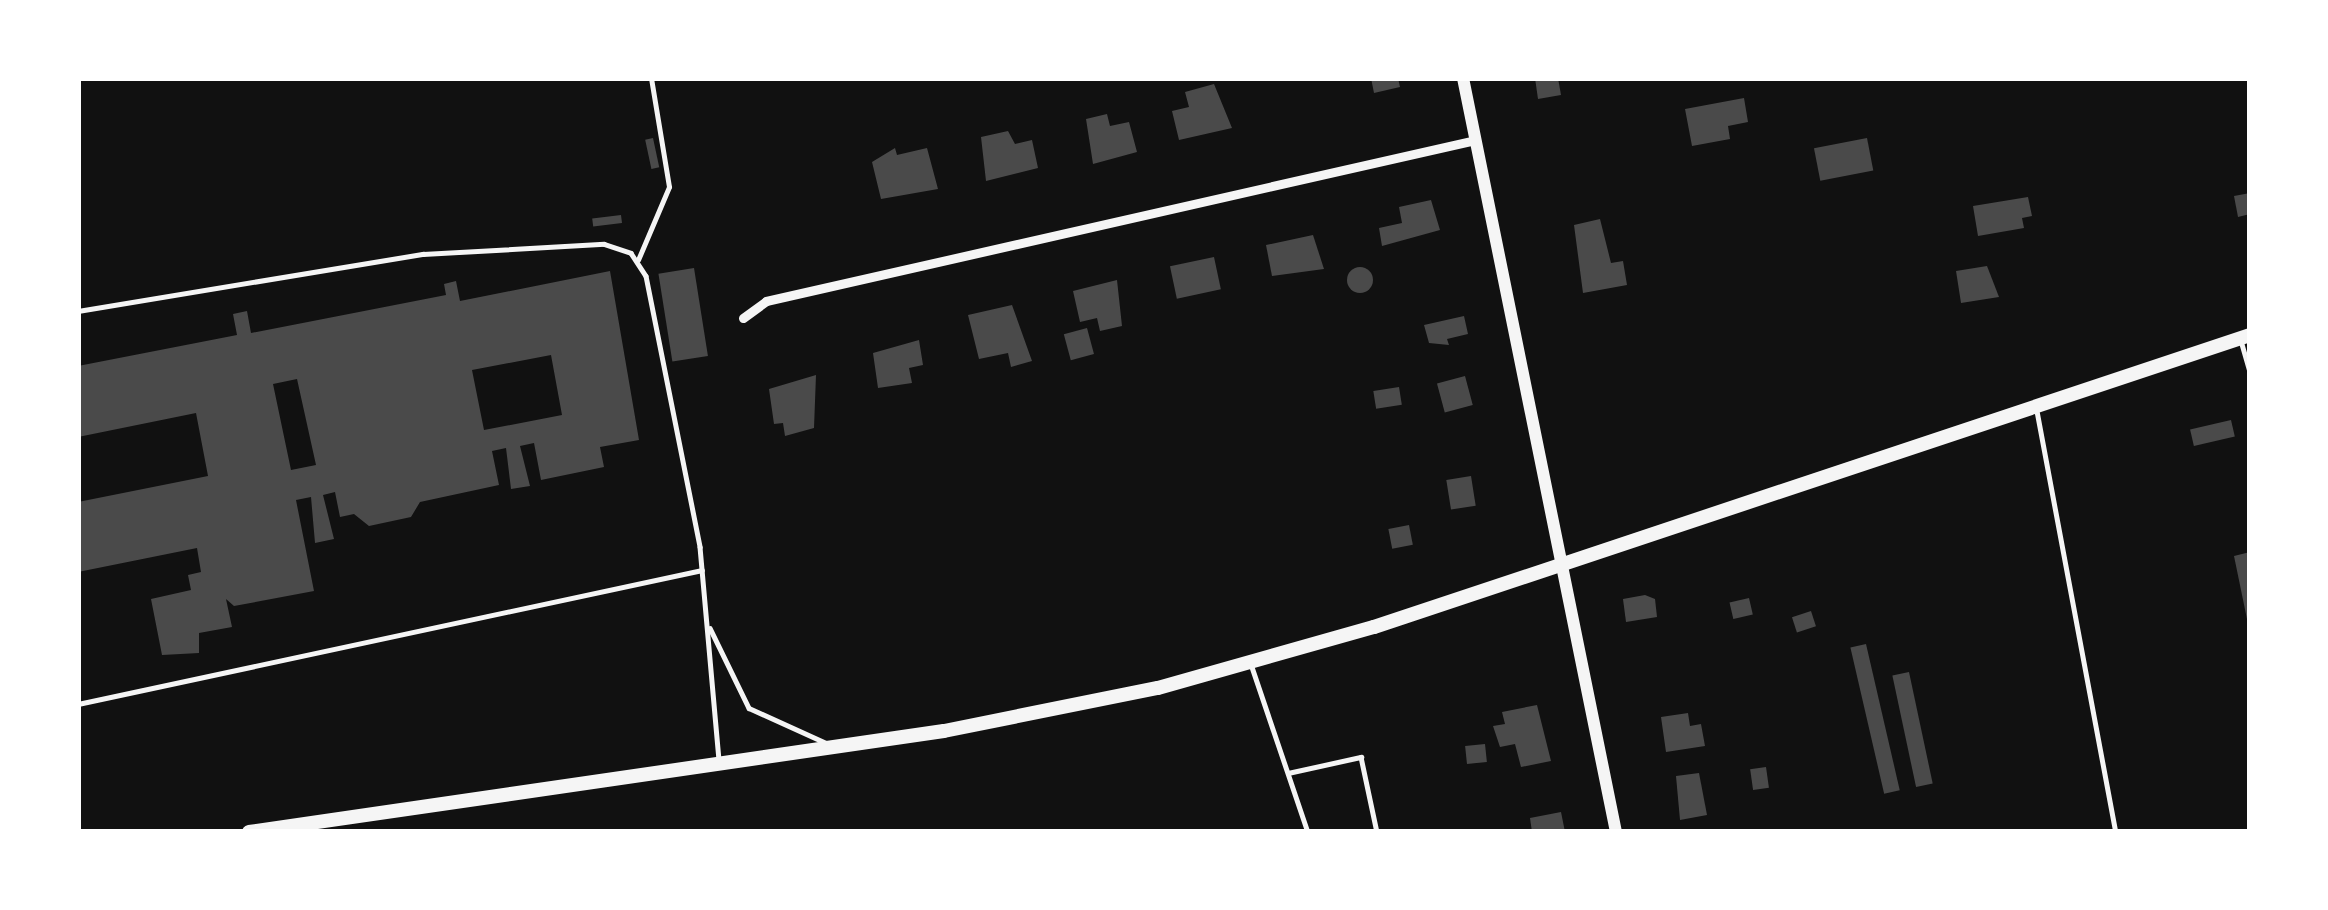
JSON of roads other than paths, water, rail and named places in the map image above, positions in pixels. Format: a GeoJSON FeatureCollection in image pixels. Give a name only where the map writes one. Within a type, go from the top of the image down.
{"type":"FeatureCollection","features":[{"type":"Feature","properties":{"kind":"main road"},"geometry":{"type":"LineString","coordinates":[[1462,78],[1616,832]]}},
{"type":"Feature","properties":{"kind":"main road"},"geometry":{"type":"LineString","coordinates":[[250,832],[1060,710],[1250,664],[2245,336]]}},
{"type":"Feature","properties":{"kind":"street"},"geometry":{"type":"LineString","coordinates":[[742,318],[766,301],[1475,140]]}},
{"type":"Feature","properties":{"kind":"lane"},"geometry":{"type":"LineString","coordinates":[[651,78],[669,188],[638,260],[702,570],[719,764]]}},
{"type":"Feature","properties":{"kind":"lane"},"geometry":{"type":"LineString","coordinates":[[78,311],[423,254],[604,244],[638,260]]}},
{"type":"Feature","properties":{"kind":"lane"},"geometry":{"type":"LineString","coordinates":[[2245,336],[2250,371]]}},
{"type":"Feature","properties":{"kind":"lane"},"geometry":{"type":"LineString","coordinates":[[2037,406],[2116,832]]}},
{"type":"Feature","properties":{"kind":"lane"},"geometry":{"type":"LineString","coordinates":[[78,704],[702,570]]}},
{"type":"Feature","properties":{"kind":"lane"},"geometry":{"type":"LineString","coordinates":[[707,622],[749,708],[837,746]]}},
{"type":"Feature","properties":{"kind":"lane"},"geometry":{"type":"LineString","coordinates":[[1250,664],[1309,832]]}},
{"type":"Feature","properties":{"kind":"lane"},"geometry":{"type":"LineString","coordinates":[[1288,773],[1360,757],[1377,832]]}}]}
